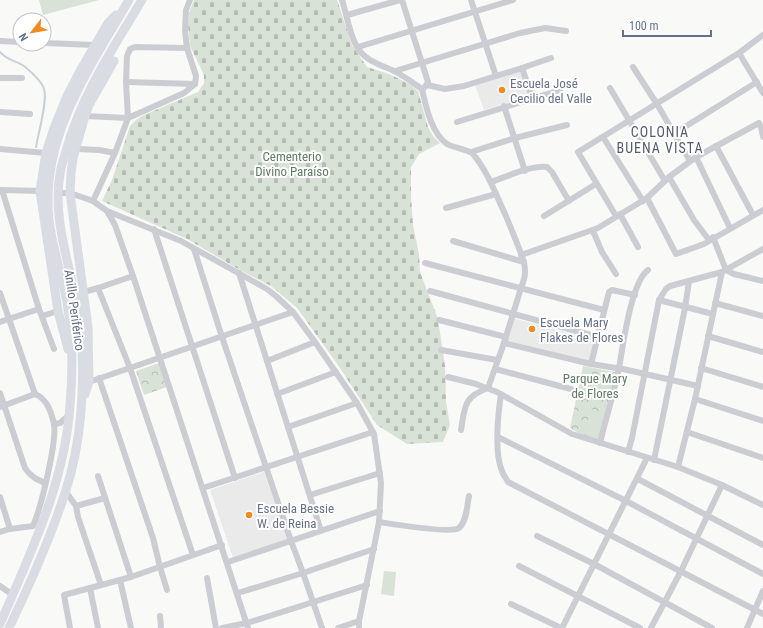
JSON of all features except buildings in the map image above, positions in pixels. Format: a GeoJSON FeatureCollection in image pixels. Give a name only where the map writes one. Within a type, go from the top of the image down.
{"type":"FeatureCollection","features":[{"type":"Feature","properties":{"kind":"highway","name":"Anillo Periférico"},"geometry":{"type":"LineString","coordinates":[[10,628],[39,561],[66,492],[74,457],[82,409],[81,331],[75,292],[58,210],[60,172],[71,132],[89,90],[142,0]]}},
{"type":"Feature","properties":{"kind":"highway","name":"Anillo Periférico"},"geometry":{"type":"LineString","coordinates":[[0,624],[28,558],[54,489],[63,455],[69,414],[72,334],[67,303],[49,220],[49,178],[53,156],[69,108],[79,86],[126,4]]}},
{"type":"Feature","properties":{"kind":"highway"},"geometry":{"type":"LineString","coordinates":[[72,362],[58,311],[41,191],[46,153],[67,96],[108,23],[126,4]]}},
{"type":"Feature","properties":{"kind":"highway"},"geometry":{"type":"LineString","coordinates":[[82,409],[89,382],[88,327],[84,292],[66,193],[89,105],[126,38],[136,10]]}},
{"type":"Feature","properties":{"kind":"street"},"geometry":{"type":"LineString","coordinates":[[85,116],[128,118],[184,93],[195,84],[196,76],[186,48],[185,32],[186,10],[190,0]]}},
{"type":"Feature","properties":{"kind":"street"},"geometry":{"type":"LineString","coordinates":[[342,0],[351,32],[358,47],[366,57],[378,65],[395,71],[424,87],[445,89],[464,86],[551,58]]}},
{"type":"Feature","properties":{"kind":"street"},"geometry":{"type":"LineString","coordinates":[[347,15],[401,0],[423,62],[428,82],[424,87],[429,116],[438,134],[447,143],[461,150],[471,152],[515,138],[567,126]]}},
{"type":"Feature","properties":{"kind":"street"},"geometry":{"type":"LineString","coordinates":[[471,0],[496,76]]}},
{"type":"Feature","properties":{"kind":"street"},"geometry":{"type":"LineString","coordinates":[[358,47],[513,0]]}},
{"type":"Feature","properties":{"kind":"street"},"geometry":{"type":"LineString","coordinates":[[395,71],[520,33],[545,28],[566,31]]}},
{"type":"Feature","properties":{"kind":"street"},"geometry":{"type":"LineString","coordinates":[[638,247],[596,184],[578,152],[739,53],[763,35]]}},
{"type":"Feature","properties":{"kind":"street"},"geometry":{"type":"LineString","coordinates":[[0,41],[12,42]]}},
{"type":"Feature","properties":{"kind":"street"},"geometry":{"type":"LineString","coordinates":[[52,43],[95,45]]}},
{"type":"Feature","properties":{"kind":"street"},"geometry":{"type":"LineString","coordinates":[[93,201],[115,153],[128,118],[126,82],[127,56],[130,50],[135,47],[186,48]]}},
{"type":"Feature","properties":{"kind":"street"},"geometry":{"type":"LineString","coordinates":[[739,53],[763,93]]}},
{"type":"Feature","properties":{"kind":"street"},"geometry":{"type":"LineString","coordinates":[[633,67],[693,159],[730,228]]}},
{"type":"Feature","properties":{"kind":"street"},"geometry":{"type":"LineString","coordinates":[[522,68],[532,97]]}},
{"type":"Feature","properties":{"kind":"street"},"geometry":{"type":"LineString","coordinates":[[0,78],[22,78]]}},
{"type":"Feature","properties":{"kind":"street"},"geometry":{"type":"LineString","coordinates":[[126,82],[195,84]]}},
{"type":"Feature","properties":{"kind":"street"},"geometry":{"type":"LineString","coordinates":[[675,133],[757,82]]}},
{"type":"Feature","properties":{"kind":"street"},"geometry":{"type":"LineString","coordinates":[[610,88],[694,220],[711,239],[724,271],[715,303],[688,432],[678,467]]}},
{"type":"Feature","properties":{"kind":"street"},"geometry":{"type":"LineString","coordinates":[[457,122],[532,97],[560,90]]}},
{"type":"Feature","properties":{"kind":"street"},"geometry":{"type":"LineString","coordinates":[[504,106],[525,171]]}},
{"type":"Feature","properties":{"kind":"street"},"geometry":{"type":"LineString","coordinates":[[0,112],[30,114]]}},
{"type":"Feature","properties":{"kind":"street"},"geometry":{"type":"LineString","coordinates":[[521,255],[593,231],[645,199],[667,179],[693,159],[761,124],[763,137]]}},
{"type":"Feature","properties":{"kind":"street"},"geometry":{"type":"LineString","coordinates":[[603,137],[645,199],[676,254],[704,244],[763,210]]}},
{"type":"Feature","properties":{"kind":"street"},"geometry":{"type":"LineString","coordinates":[[716,146],[753,215]]}},
{"type":"Feature","properties":{"kind":"street"},"geometry":{"type":"LineString","coordinates":[[0,149],[46,153]]}},
{"type":"Feature","properties":{"kind":"street"},"geometry":{"type":"LineString","coordinates":[[76,150],[99,150],[115,153]]}},
{"type":"Feature","properties":{"kind":"street"},"geometry":{"type":"LineString","coordinates":[[471,152],[491,182],[524,262],[526,273],[488,388]]}},
{"type":"Feature","properties":{"kind":"street"},"geometry":{"type":"LineString","coordinates":[[491,182],[542,166],[549,168],[569,201]]}},
{"type":"Feature","properties":{"kind":"street"},"geometry":{"type":"LineString","coordinates":[[544,216],[596,184]]}},
{"type":"Feature","properties":{"kind":"street"},"geometry":{"type":"LineString","coordinates":[[41,191],[1,190],[39,309],[54,349]]}},
{"type":"Feature","properties":{"kind":"street"},"geometry":{"type":"LineString","coordinates":[[66,193],[93,201],[107,211],[181,241],[267,289],[293,312],[357,403],[373,432],[380,473],[379,522],[359,621],[360,628]]}},
{"type":"Feature","properties":{"kind":"street"},"geometry":{"type":"LineString","coordinates":[[446,208],[496,194]]}},
{"type":"Feature","properties":{"kind":"street"},"geometry":{"type":"LineString","coordinates":[[107,211],[115,225],[133,276],[248,625]]}},
{"type":"Feature","properties":{"kind":"street"},"geometry":{"type":"LineString","coordinates":[[154,229],[235,478]]}},
{"type":"Feature","properties":{"kind":"street"},"geometry":{"type":"LineString","coordinates":[[593,231],[602,252],[616,274]]}},
{"type":"Feature","properties":{"kind":"street"},"geometry":{"type":"LineString","coordinates":[[453,241],[524,262]]}},
{"type":"Feature","properties":{"kind":"street"},"geometry":{"type":"LineString","coordinates":[[194,249],[222,337],[322,628]]}},
{"type":"Feature","properties":{"kind":"street"},"geometry":{"type":"LineString","coordinates":[[628,452],[659,300],[666,289],[670,286],[724,271],[763,249]]}},
{"type":"Feature","properties":{"kind":"street"},"geometry":{"type":"LineString","coordinates":[[425,263],[604,310]]}},
{"type":"Feature","properties":{"kind":"street"},"geometry":{"type":"LineString","coordinates":[[600,443],[619,368],[624,334],[641,277],[648,270]]}},
{"type":"Feature","properties":{"kind":"street"},"geometry":{"type":"LineString","coordinates":[[724,271],[763,281]]}},
{"type":"Feature","properties":{"kind":"street"},"geometry":{"type":"LineString","coordinates":[[239,274],[321,531]]}},
{"type":"Feature","properties":{"kind":"street"},"geometry":{"type":"LineString","coordinates":[[84,292],[133,276]]}},
{"type":"Feature","properties":{"kind":"street"},"geometry":{"type":"LineString","coordinates":[[654,460],[671,380],[689,281]]}},
{"type":"Feature","properties":{"kind":"street"},"geometry":{"type":"LineString","coordinates":[[98,288],[130,368],[193,555]]}},
{"type":"Feature","properties":{"kind":"street"},"geometry":{"type":"LineString","coordinates":[[591,364],[609,292],[612,290],[635,295]]}},
{"type":"Feature","properties":{"kind":"street"},"geometry":{"type":"LineString","coordinates":[[430,291],[598,337]]}},
{"type":"Feature","properties":{"kind":"street"},"geometry":{"type":"LineString","coordinates":[[0,293],[8,320],[35,394],[47,402],[54,424],[52,450],[45,483],[33,526],[10,528],[0,532]]}},
{"type":"Feature","properties":{"kind":"street"},"geometry":{"type":"LineString","coordinates":[[659,300],[685,308],[713,314]]}},
{"type":"Feature","properties":{"kind":"street"},"geometry":{"type":"LineString","coordinates":[[715,303],[763,316]]}},
{"type":"Feature","properties":{"kind":"street"},"geometry":{"type":"LineString","coordinates":[[0,322],[39,309]]}},
{"type":"Feature","properties":{"kind":"street"},"geometry":{"type":"LineString","coordinates":[[42,316],[58,311]]}},
{"type":"Feature","properties":{"kind":"street"},"geometry":{"type":"LineString","coordinates":[[89,382],[293,312]]}},
{"type":"Feature","properties":{"kind":"street"},"geometry":{"type":"LineString","coordinates":[[439,320],[591,364],[619,368],[698,386]]}},
{"type":"Feature","properties":{"kind":"street"},"geometry":{"type":"LineString","coordinates":[[708,336],[763,352]]}},
{"type":"Feature","properties":{"kind":"street"},"geometry":{"type":"LineString","coordinates":[[267,362],[315,342]]}},
{"type":"Feature","properties":{"kind":"street"},"geometry":{"type":"LineString","coordinates":[[441,350],[497,360]]}},
{"type":"Feature","properties":{"kind":"street"},"geometry":{"type":"LineString","coordinates":[[701,368],[763,387]]}},
{"type":"Feature","properties":{"kind":"street"},"geometry":{"type":"LineString","coordinates":[[495,369],[571,388]]}},
{"type":"Feature","properties":{"kind":"street"},"geometry":{"type":"LineString","coordinates":[[277,394],[336,372]]}},
{"type":"Feature","properties":{"kind":"street"},"geometry":{"type":"LineString","coordinates":[[448,377],[488,388],[566,430],[600,443],[678,467],[722,485],[763,505]]}},
{"type":"Feature","properties":{"kind":"street"},"geometry":{"type":"LineString","coordinates":[[99,378],[153,538],[167,590]]}},
{"type":"Feature","properties":{"kind":"street"},"geometry":{"type":"LineString","coordinates":[[462,430],[465,407],[470,398],[476,392],[488,388]]}},
{"type":"Feature","properties":{"kind":"street"},"geometry":{"type":"LineString","coordinates":[[0,393],[2,406],[25,468],[34,478],[45,483]]}},
{"type":"Feature","properties":{"kind":"street"},"geometry":{"type":"LineString","coordinates":[[2,406],[35,394]]}},
{"type":"Feature","properties":{"kind":"street"},"geometry":{"type":"LineString","coordinates":[[501,394],[498,437],[499,463],[502,473],[508,482],[763,614]]}},
{"type":"Feature","properties":{"kind":"street"},"geometry":{"type":"LineString","coordinates":[[695,399],[763,421]]}},
{"type":"Feature","properties":{"kind":"street"},"geometry":{"type":"LineString","coordinates":[[288,427],[357,403]]}},
{"type":"Feature","properties":{"kind":"street"},"geometry":{"type":"LineString","coordinates":[[54,424],[60,423],[69,414]]}},
{"type":"Feature","properties":{"kind":"street"},"geometry":{"type":"LineString","coordinates":[[203,488],[373,432]]}},
{"type":"Feature","properties":{"kind":"street"},"geometry":{"type":"LineString","coordinates":[[688,432],[763,458]]}},
{"type":"Feature","properties":{"kind":"street"},"geometry":{"type":"LineString","coordinates":[[498,437],[626,501],[763,574]]}},
{"type":"Feature","properties":{"kind":"street"},"geometry":{"type":"LineString","coordinates":[[511,604],[561,628],[638,479],[647,458]]}},
{"type":"Feature","properties":{"kind":"street"},"geometry":{"type":"LineString","coordinates":[[310,495],[380,473]]}},
{"type":"Feature","properties":{"kind":"street"},"geometry":{"type":"LineString","coordinates":[[98,476],[131,577]]}},
{"type":"Feature","properties":{"kind":"street"},"geometry":{"type":"LineString","coordinates":[[638,479],[763,546]]}},
{"type":"Feature","properties":{"kind":"street"},"geometry":{"type":"LineString","coordinates":[[651,628],[681,571],[722,485]]}},
{"type":"Feature","properties":{"kind":"street"},"geometry":{"type":"LineString","coordinates":[[66,492],[76,506],[78,517],[101,585]]}},
{"type":"Feature","properties":{"kind":"street"},"geometry":{"type":"LineString","coordinates":[[379,522],[442,530],[455,530],[460,527],[463,522],[469,496]]}},
{"type":"Feature","properties":{"kind":"street"},"geometry":{"type":"LineString","coordinates":[[0,497],[10,528]]}},
{"type":"Feature","properties":{"kind":"street"},"geometry":{"type":"LineString","coordinates":[[76,506],[105,498]]}},
{"type":"Feature","properties":{"kind":"street"},"geometry":{"type":"LineString","coordinates":[[228,562],[380,511]]}},
{"type":"Feature","properties":{"kind":"street"},"geometry":{"type":"LineString","coordinates":[[536,536],[594,564],[712,628]]}},
{"type":"Feature","properties":{"kind":"street"},"geometry":{"type":"LineString","coordinates":[[70,628],[64,595],[131,577],[222,545]]}},
{"type":"Feature","properties":{"kind":"street"},"geometry":{"type":"LineString","coordinates":[[238,593],[374,549]]}},
{"type":"Feature","properties":{"kind":"street"},"geometry":{"type":"LineString","coordinates":[[519,566],[640,628]]}},
{"type":"Feature","properties":{"kind":"street"},"geometry":{"type":"LineString","coordinates":[[207,578],[216,628]]}},
{"type":"Feature","properties":{"kind":"street"},"geometry":{"type":"LineString","coordinates":[[120,580],[130,628]]}},
{"type":"Feature","properties":{"kind":"street"},"geometry":{"type":"LineString","coordinates":[[222,628],[248,625],[367,584]]}},
{"type":"Feature","properties":{"kind":"street"},"geometry":{"type":"LineString","coordinates":[[0,586],[12,595]]}},
{"type":"Feature","properties":{"kind":"street"},"geometry":{"type":"LineString","coordinates":[[90,588],[98,628]]}},
{"type":"Feature","properties":{"kind":"street"},"geometry":{"type":"LineString","coordinates":[[747,628],[763,591]]}},
{"type":"Feature","properties":{"kind":"street"},"geometry":{"type":"LineString","coordinates":[[160,616],[161,628]]}},
{"type":"Feature","properties":{"kind":"street"},"geometry":{"type":"LineString","coordinates":[[338,628],[359,621]]}},
{"type":"Feature","properties":{"kind":"shaded area","name":"Escuela José Cecilio del Valle"},"geometry":{"type":"Polygon","coordinates":[[[520,70],[529,96],[484,110],[475,85],[520,70]]]}},
{"type":"Feature","properties":{"kind":"shaded area","name":"Escuela Mary Flakes de Flores"},"geometry":{"type":"Polygon","coordinates":[[[513,318],[595,340],[589,361],[507,341],[513,318]]]}},
{"type":"Feature","properties":{"kind":"shaded area","name":"Escuela Bessie W. de Reina"},"geometry":{"type":"Polygon","coordinates":[[[264,472],[288,540],[233,558],[210,490],[264,472]]]}},
{"type":"Feature","properties":{"kind":"green space"},"geometry":{"type":"Polygon","coordinates":[[[39,0],[99,0],[52,13],[42,12],[39,0]]]}},
{"type":"Feature","properties":{"kind":"green space","name":"Cementerio Divino Paraíso"},"geometry":{"type":"Polygon","coordinates":[[[194,0],[337,0],[352,45],[367,67],[389,74],[410,84],[418,91],[428,127],[433,136],[440,143],[419,154],[411,167],[411,197],[413,225],[419,254],[420,272],[438,319],[445,366],[446,402],[450,425],[443,442],[407,444],[377,425],[338,365],[297,308],[271,286],[187,239],[102,201],[112,180],[130,126],[144,115],[198,92],[204,83],[204,75],[190,46],[188,25],[190,10],[194,0]]]}},
{"type":"Feature","properties":{"kind":"green space"},"geometry":{"type":"Polygon","coordinates":[[[159,363],[167,387],[144,395],[136,371],[159,363]]]}},
{"type":"Feature","properties":{"kind":"green space","name":"Parque Mary de Flores"},"geometry":{"type":"Polygon","coordinates":[[[583,366],[615,372],[599,441],[582,435],[570,428],[583,366]]]}},
{"type":"Feature","properties":{"kind":"green space"},"geometry":{"type":"Polygon","coordinates":[[[591,409],[605,413],[599,437],[584,433],[591,409]]]}},
{"type":"Feature","properties":{"kind":"green space"},"geometry":{"type":"Polygon","coordinates":[[[384,571],[396,572],[394,596],[381,594],[384,571]]]}},
{"type":"Feature","properties":{"kind":"waterway"},"geometry":{"type":"LineString","coordinates":[[0,52],[6,57],[21,64],[32,73],[43,86],[45,101],[36,147]]}},
{"type":"Feature","properties":{"kind":"place","name":"Escuela José Cecilio del Valle"},"geometry":{"type":"Point","coordinates":[502,90]}},
{"type":"Feature","properties":{"kind":"place","name":"Escuela Mary Flakes de Flores"},"geometry":{"type":"Point","coordinates":[532,329]}},
{"type":"Feature","properties":{"kind":"place","name":"Escuela Bessie W. de Reina"},"geometry":{"type":"Point","coordinates":[249,515]}},
{"type":"Feature","properties":{"kind":"district","name":"COLONIA BUENA VISTA"},"geometry":{"type":"Point","coordinates":[660,140]}}]}
